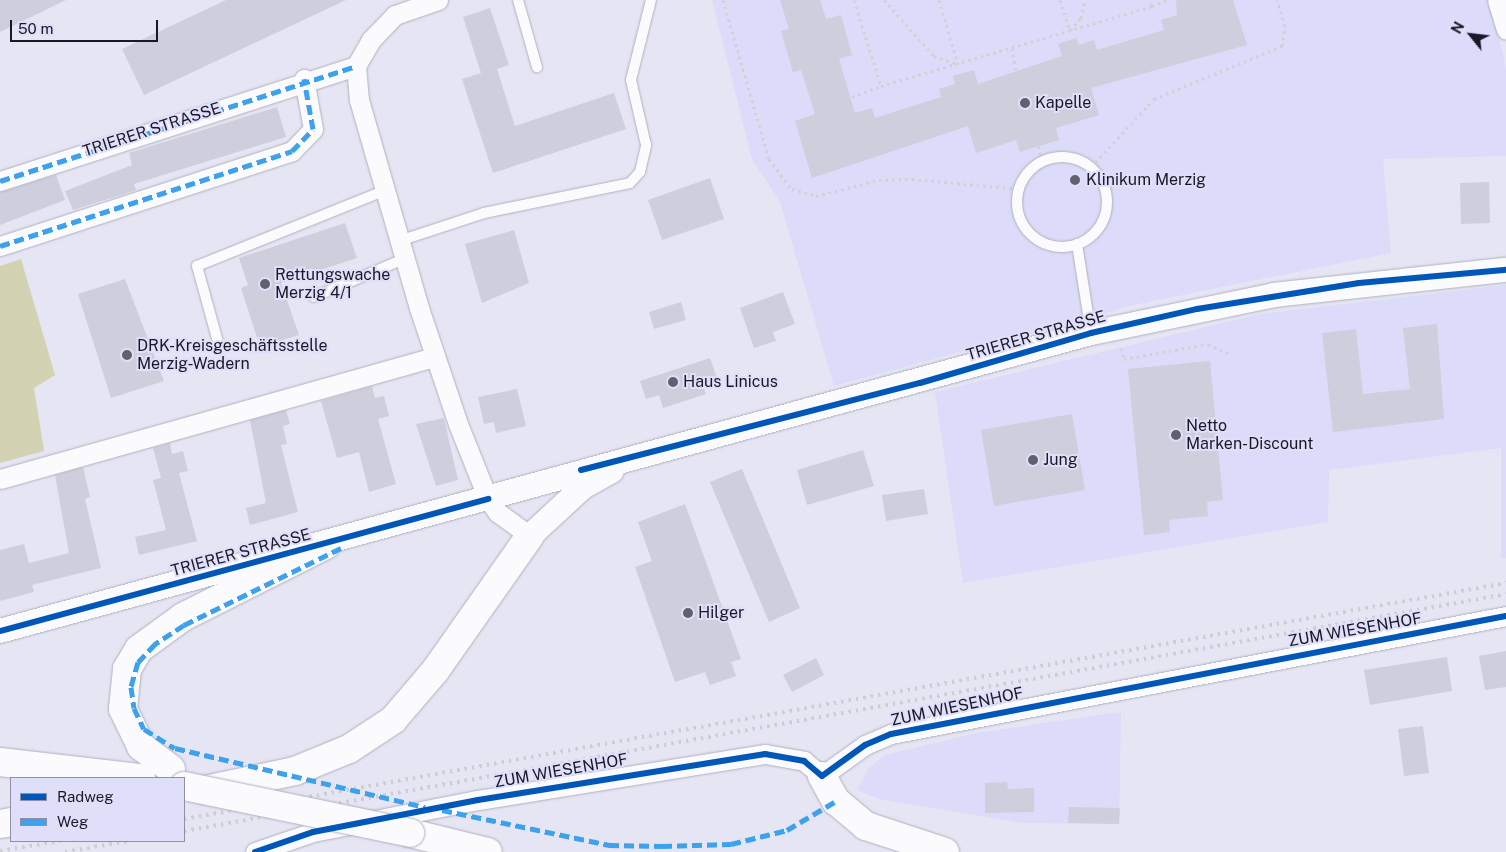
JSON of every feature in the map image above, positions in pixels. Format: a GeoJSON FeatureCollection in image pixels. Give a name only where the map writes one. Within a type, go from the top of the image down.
{"type":"FeatureCollection","features":[{"type":"Feature","properties":{"kind":"main road"},"geometry":{"type":"LineString","coordinates":[[185,794],[295,772],[369,738],[414,698],[530,536]]}},
{"type":"Feature","properties":{"kind":"main road"},"geometry":{"type":"LineString","coordinates":[[177,777],[141,746],[124,709],[127,669],[139,649],[183,617],[326,545]]}},
{"type":"Feature","properties":{"kind":"main road"},"geometry":{"type":"LineString","coordinates":[[0,762],[136,777]]}},
{"type":"Feature","properties":{"kind":"main road"},"geometry":{"type":"LineString","coordinates":[[822,776],[836,801],[866,826],[945,852]]}},
{"type":"Feature","properties":{"kind":"main road"},"geometry":{"type":"LineString","coordinates":[[185,780],[245,797],[488,852]]}},
{"type":"Feature","properties":{"kind":"street"},"geometry":{"type":"LineString","coordinates":[[438,0],[395,15],[371,40],[356,66],[359,100],[398,241],[435,357],[488,499],[530,536]]}},
{"type":"Feature","properties":{"kind":"street"},"geometry":{"type":"LineString","coordinates":[[1497,0],[1506,30]]}},
{"type":"Feature","properties":{"kind":"street","name":"TRIERER STRASSE"},"geometry":{"type":"LineString","coordinates":[[0,181],[304,80],[356,66]]}},
{"type":"Feature","properties":{"kind":"street"},"geometry":{"type":"LineString","coordinates":[[0,246],[292,151],[313,129],[304,80]]}},
{"type":"Feature","properties":{"kind":"street","name":"TRIERER STRASSE"},"geometry":{"type":"LineString","coordinates":[[0,631],[326,545],[654,451],[920,383],[1091,333],[1274,295],[1506,270]]}},
{"type":"Feature","properties":{"kind":"street"},"geometry":{"type":"LineString","coordinates":[[0,479],[435,357]]}},
{"type":"Feature","properties":{"kind":"street","name":"TRIERER STRASSE"},"geometry":{"type":"LineString","coordinates":[[530,536],[583,487],[654,451]]}},
{"type":"Feature","properties":{"kind":"street","name":"ZUM WIESENHOF"},"geometry":{"type":"LineString","coordinates":[[255,852],[342,826],[628,773],[765,754],[804,761],[822,776],[865,745],[891,734],[1506,616]]}},
{"type":"Feature","properties":{"kind":"lane"},"geometry":{"type":"LineString","coordinates":[[518,0],[538,67]]}},
{"type":"Feature","properties":{"kind":"lane"},"geometry":{"type":"LineString","coordinates":[[398,241],[484,212],[630,182],[640,172],[646,145],[631,80],[651,0]]}},
{"type":"Feature","properties":{"kind":"lane"},"geometry":{"type":"LineString","coordinates":[[1068,156],[1091,167],[1106,189],[1105,216],[1094,233],[1077,244],[1049,245],[1037,239],[1020,217],[1019,189],[1042,161],[1068,156]]}},
{"type":"Feature","properties":{"kind":"lane"},"geometry":{"type":"LineString","coordinates":[[218,342],[197,266],[384,191]]}},
{"type":"Feature","properties":{"kind":"lane"},"geometry":{"type":"LineString","coordinates":[[1077,244],[1091,333]]}},
{"type":"Feature","properties":{"kind":"lane"},"geometry":{"type":"LineString","coordinates":[[314,297],[404,260]]}},
{"type":"Feature","properties":{"kind":"path"},"geometry":{"type":"LineString","coordinates":[[724,0],[769,159],[792,189],[816,196],[879,180],[912,179],[1019,189]]}},
{"type":"Feature","properties":{"kind":"path"},"geometry":{"type":"LineString","coordinates":[[854,0],[881,86]]}},
{"type":"Feature","properties":{"kind":"path"},"geometry":{"type":"LineString","coordinates":[[884,0],[934,56],[958,65]]}},
{"type":"Feature","properties":{"kind":"path"},"geometry":{"type":"LineString","coordinates":[[939,0],[958,65]]}},
{"type":"Feature","properties":{"kind":"path"},"geometry":{"type":"LineString","coordinates":[[1060,0],[1070,30]]}},
{"type":"Feature","properties":{"kind":"path"},"geometry":{"type":"LineString","coordinates":[[1070,30],[1081,18],[1084,0]]}},
{"type":"Feature","properties":{"kind":"path"},"geometry":{"type":"LineString","coordinates":[[1150,0],[1152,6]]}},
{"type":"Feature","properties":{"kind":"path"},"geometry":{"type":"LineString","coordinates":[[852,97],[881,86],[958,65],[1168,0]]}},
{"type":"Feature","properties":{"kind":"path"},"geometry":{"type":"LineString","coordinates":[[1091,167],[1154,99],[1282,46],[1285,26],[1277,0]]}},
{"type":"Feature","properties":{"kind":"path"},"geometry":{"type":"LineString","coordinates":[[1012,48],[1016,70]]}},
{"type":"Feature","properties":{"kind":"path"},"geometry":{"type":"LineString","coordinates":[[1038,146],[1042,161]]}},
{"type":"Feature","properties":{"kind":"path"},"geometry":{"type":"LineString","coordinates":[[1117,328],[1124,359],[1208,344],[1229,354]]}},
{"type":"Feature","properties":{"kind":"shaded area","name":"Klinikum Merzig"},"geometry":{"type":"Polygon","coordinates":[[[712,0],[1491,0],[1506,69],[1506,156],[1383,159],[1391,253],[1138,304],[834,386],[780,202],[752,159],[712,0]]]}},
{"type":"Feature","properties":{"kind":"shaded area"},"geometry":{"type":"Polygon","coordinates":[[[1506,285],[1506,558],[1501,558],[1501,448],[1329,470],[1328,522],[963,583],[935,392],[1260,314],[1506,285]]]}},
{"type":"Feature","properties":{"kind":"shaded area"},"geometry":{"type":"Polygon","coordinates":[[[1121,712],[1119,824],[1024,823],[879,799],[857,790],[868,769],[885,755],[977,733],[1121,712]]]}},
{"type":"Feature","properties":{"kind":"green space"},"geometry":{"type":"Polygon","coordinates":[[[21,259],[55,375],[34,388],[44,451],[0,463],[0,266],[21,259]]]}},
{"type":"Feature","properties":{"kind":"building"},"geometry":{"type":"Polygon","coordinates":[[[0,0],[66,0],[0,32],[0,0]]]}},
{"type":"Feature","properties":{"kind":"building"},"geometry":{"type":"Polygon","coordinates":[[[226,0],[346,0],[144,95],[122,49],[226,0]]]}},
{"type":"Feature","properties":{"kind":"building"},"geometry":{"type":"Polygon","coordinates":[[[780,0],[820,0],[826,19],[841,15],[852,55],[839,59],[855,113],[872,108],[875,118],[941,97],[939,89],[955,84],[953,76],[974,70],[978,84],[1062,56],[1058,44],[1076,38],[1079,45],[1094,40],[1097,50],[1164,30],[1161,20],[1177,15],[1176,0],[1233,0],[1247,45],[1091,88],[1099,115],[1056,128],[1059,140],[1020,152],[1016,140],[976,153],[968,126],[812,178],[795,121],[815,114],[801,70],[793,72],[781,31],[789,29],[780,0]]]}},
{"type":"Feature","properties":{"kind":"building"},"geometry":{"type":"Polygon","coordinates":[[[490,8],[509,65],[497,69],[515,126],[614,93],[626,129],[493,173],[462,79],[481,73],[463,17],[490,8]]]}},
{"type":"Feature","properties":{"kind":"building"},"geometry":{"type":"Polygon","coordinates":[[[277,107],[286,137],[134,184],[136,190],[73,210],[65,191],[132,165],[129,153],[277,107]]]}},
{"type":"Feature","properties":{"kind":"building"},"geometry":{"type":"Polygon","coordinates":[[[56,175],[65,200],[0,225],[0,192],[56,175]]]}},
{"type":"Feature","properties":{"kind":"building"},"geometry":{"type":"Polygon","coordinates":[[[710,178],[724,219],[662,240],[648,200],[710,178]]]}},
{"type":"Feature","properties":{"kind":"building"},"geometry":{"type":"Polygon","coordinates":[[[1489,182],[1490,223],[1461,224],[1460,183],[1489,182]]]}},
{"type":"Feature","properties":{"kind":"building","name":"Rettungswache Merzig 4/1"},"geometry":{"type":"Polygon","coordinates":[[[345,223],[357,258],[281,283],[299,335],[260,347],[241,288],[248,285],[239,258],[345,223]]]}},
{"type":"Feature","properties":{"kind":"building"},"geometry":{"type":"Polygon","coordinates":[[[514,230],[529,283],[482,303],[465,244],[514,230]]]}},
{"type":"Feature","properties":{"kind":"building","name":"DRK-Kreisgeschäftsstelle Merzig-Wadern"},"geometry":{"type":"Polygon","coordinates":[[[125,279],[164,381],[111,398],[78,294],[125,279]]]}},
{"type":"Feature","properties":{"kind":"building"},"geometry":{"type":"Polygon","coordinates":[[[783,292],[795,324],[773,332],[776,341],[754,348],[740,308],[783,292]]]}},
{"type":"Feature","properties":{"kind":"building"},"geometry":{"type":"Polygon","coordinates":[[[681,302],[686,320],[654,329],[649,312],[681,302]]]}},
{"type":"Feature","properties":{"kind":"building"},"geometry":{"type":"Polygon","coordinates":[[[1437,324],[1444,419],[1333,432],[1322,333],[1356,329],[1363,394],[1410,389],[1403,328],[1437,324]]]}},
{"type":"Feature","properties":{"kind":"building","name":"Haus Linicus"},"geometry":{"type":"Polygon","coordinates":[[[710,358],[717,378],[702,383],[706,394],[663,408],[659,395],[646,399],[640,381],[710,358]]]}},
{"type":"Feature","properties":{"kind":"building","name":"Netto Marken-Discount"},"geometry":{"type":"Polygon","coordinates":[[[1210,361],[1223,500],[1207,502],[1208,516],[1169,520],[1170,532],[1144,535],[1128,369],[1210,361]]]}},
{"type":"Feature","properties":{"kind":"building"},"geometry":{"type":"Polygon","coordinates":[[[372,386],[375,398],[384,396],[389,416],[378,419],[396,484],[369,492],[359,452],[337,458],[321,401],[372,386]]]}},
{"type":"Feature","properties":{"kind":"building"},"geometry":{"type":"Polygon","coordinates":[[[517,389],[526,426],[496,433],[494,422],[484,424],[478,397],[517,389]]]}},
{"type":"Feature","properties":{"kind":"building"},"geometry":{"type":"Polygon","coordinates":[[[286,410],[290,424],[283,426],[287,444],[281,445],[298,512],[250,525],[246,508],[266,503],[250,420],[286,410]]]}},
{"type":"Feature","properties":{"kind":"building","name":"Jung"},"geometry":{"type":"Polygon","coordinates":[[[1072,414],[1085,490],[994,506],[981,430],[1072,414]]]}},
{"type":"Feature","properties":{"kind":"building"},"geometry":{"type":"Polygon","coordinates":[[[444,418],[458,480],[436,486],[416,424],[444,418]]]}},
{"type":"Feature","properties":{"kind":"building"},"geometry":{"type":"Polygon","coordinates":[[[170,443],[172,454],[183,451],[188,471],[179,473],[197,541],[139,555],[135,537],[166,530],[153,480],[161,478],[153,448],[170,443]]]}},
{"type":"Feature","properties":{"kind":"building"},"geometry":{"type":"Polygon","coordinates":[[[863,450],[874,486],[807,505],[797,470],[863,450]]]}},
{"type":"Feature","properties":{"kind":"building"},"geometry":{"type":"Polygon","coordinates":[[[83,467],[90,497],[85,499],[101,568],[32,585],[34,592],[0,601],[0,550],[24,544],[29,563],[69,553],[55,475],[83,467]]]}},
{"type":"Feature","properties":{"kind":"building"},"geometry":{"type":"Polygon","coordinates":[[[742,469],[800,608],[769,622],[710,482],[742,469]]]}},
{"type":"Feature","properties":{"kind":"building"},"geometry":{"type":"Polygon","coordinates":[[[924,489],[928,514],[886,521],[882,495],[924,489]]]}},
{"type":"Feature","properties":{"kind":"building","name":"Hilger"},"geometry":{"type":"Polygon","coordinates":[[[685,504],[741,659],[731,662],[736,676],[710,685],[705,672],[675,682],[635,567],[652,561],[638,522],[685,504]]]}},
{"type":"Feature","properties":{"kind":"building"},"geometry":{"type":"Polygon","coordinates":[[[1506,651],[1506,687],[1485,690],[1479,656],[1506,651]]]}},
{"type":"Feature","properties":{"kind":"building"},"geometry":{"type":"Polygon","coordinates":[[[1447,657],[1452,691],[1370,705],[1364,670],[1447,657]]]}},
{"type":"Feature","properties":{"kind":"building"},"geometry":{"type":"Polygon","coordinates":[[[816,658],[824,675],[792,692],[783,675],[816,658]]]}},
{"type":"Feature","properties":{"kind":"building"},"geometry":{"type":"Polygon","coordinates":[[[1423,726],[1429,773],[1404,776],[1398,729],[1423,726]]]}},
{"type":"Feature","properties":{"kind":"building"},"geometry":{"type":"Polygon","coordinates":[[[1007,782],[1008,789],[1034,788],[1034,812],[985,813],[985,783],[1007,782]]]}},
{"type":"Feature","properties":{"kind":"building"},"geometry":{"type":"Polygon","coordinates":[[[1069,807],[1120,808],[1119,824],[1068,823],[1069,807]]]}},
{"type":"Feature","properties":{"kind":"railway"},"geometry":{"type":"LineString","coordinates":[[185,819],[1506,583]]}},
{"type":"Feature","properties":{"kind":"railway"},"geometry":{"type":"LineString","coordinates":[[185,831],[1506,594]]}},
{"type":"Feature","properties":{"kind":"railway"},"geometry":{"type":"LineString","coordinates":[[0,851],[54,842]]}},
{"type":"Feature","properties":{"kind":"railway"},"geometry":{"type":"LineString","coordinates":[[65,852],[122,842]]}},
{"type":"Feature","properties":{"kind":"marked path"},"geometry":{"type":"LineString","coordinates":[[0,181],[356,66]]}},
{"type":"Feature","properties":{"kind":"marked path"},"geometry":{"type":"LineString","coordinates":[[0,246],[292,151],[313,129],[304,79]]}},
{"type":"Feature","properties":{"kind":"marked path"},"geometry":{"type":"LineString","coordinates":[[341,548],[184,625],[155,644],[138,662],[131,687],[134,708],[144,729],[175,748],[425,807]]}},
{"type":"Feature","properties":{"kind":"marked path"},"geometry":{"type":"LineString","coordinates":[[442,810],[609,845],[662,846],[731,844],[787,830],[836,801]]}},
{"type":"Feature","properties":{"kind":"cycle path"},"geometry":{"type":"LineString","coordinates":[[581,470],[920,383],[1091,333],[1197,309],[1359,283],[1506,270]]}},
{"type":"Feature","properties":{"kind":"cycle path"},"geometry":{"type":"LineString","coordinates":[[0,631],[488,499]]}},
{"type":"Feature","properties":{"kind":"cycle path"},"geometry":{"type":"LineString","coordinates":[[255,852],[313,832],[478,800],[765,754],[804,761],[822,776],[865,745],[891,734],[1506,616]]}},
{"type":"Feature","properties":{"kind":"place","name":"Kapelle"},"geometry":{"type":"Point","coordinates":[1025,103]}},
{"type":"Feature","properties":{"kind":"place","name":"Klinikum Merzig"},"geometry":{"type":"Point","coordinates":[1075,180]}},
{"type":"Feature","properties":{"kind":"place","name":"Rettungswache Merzig 4/1"},"geometry":{"type":"Point","coordinates":[265,284]}},
{"type":"Feature","properties":{"kind":"place","name":"DRK-Kreisgeschäftsstelle Merzig-Wadern"},"geometry":{"type":"Point","coordinates":[127,355]}},
{"type":"Feature","properties":{"kind":"place","name":"Haus Linicus"},"geometry":{"type":"Point","coordinates":[673,382]}},
{"type":"Feature","properties":{"kind":"place","name":"Netto Marken-Discount"},"geometry":{"type":"Point","coordinates":[1176,435]}},
{"type":"Feature","properties":{"kind":"place","name":"Jung"},"geometry":{"type":"Point","coordinates":[1033,460]}},
{"type":"Feature","properties":{"kind":"place","name":"Hilger"},"geometry":{"type":"Point","coordinates":[688,613]}}]}
